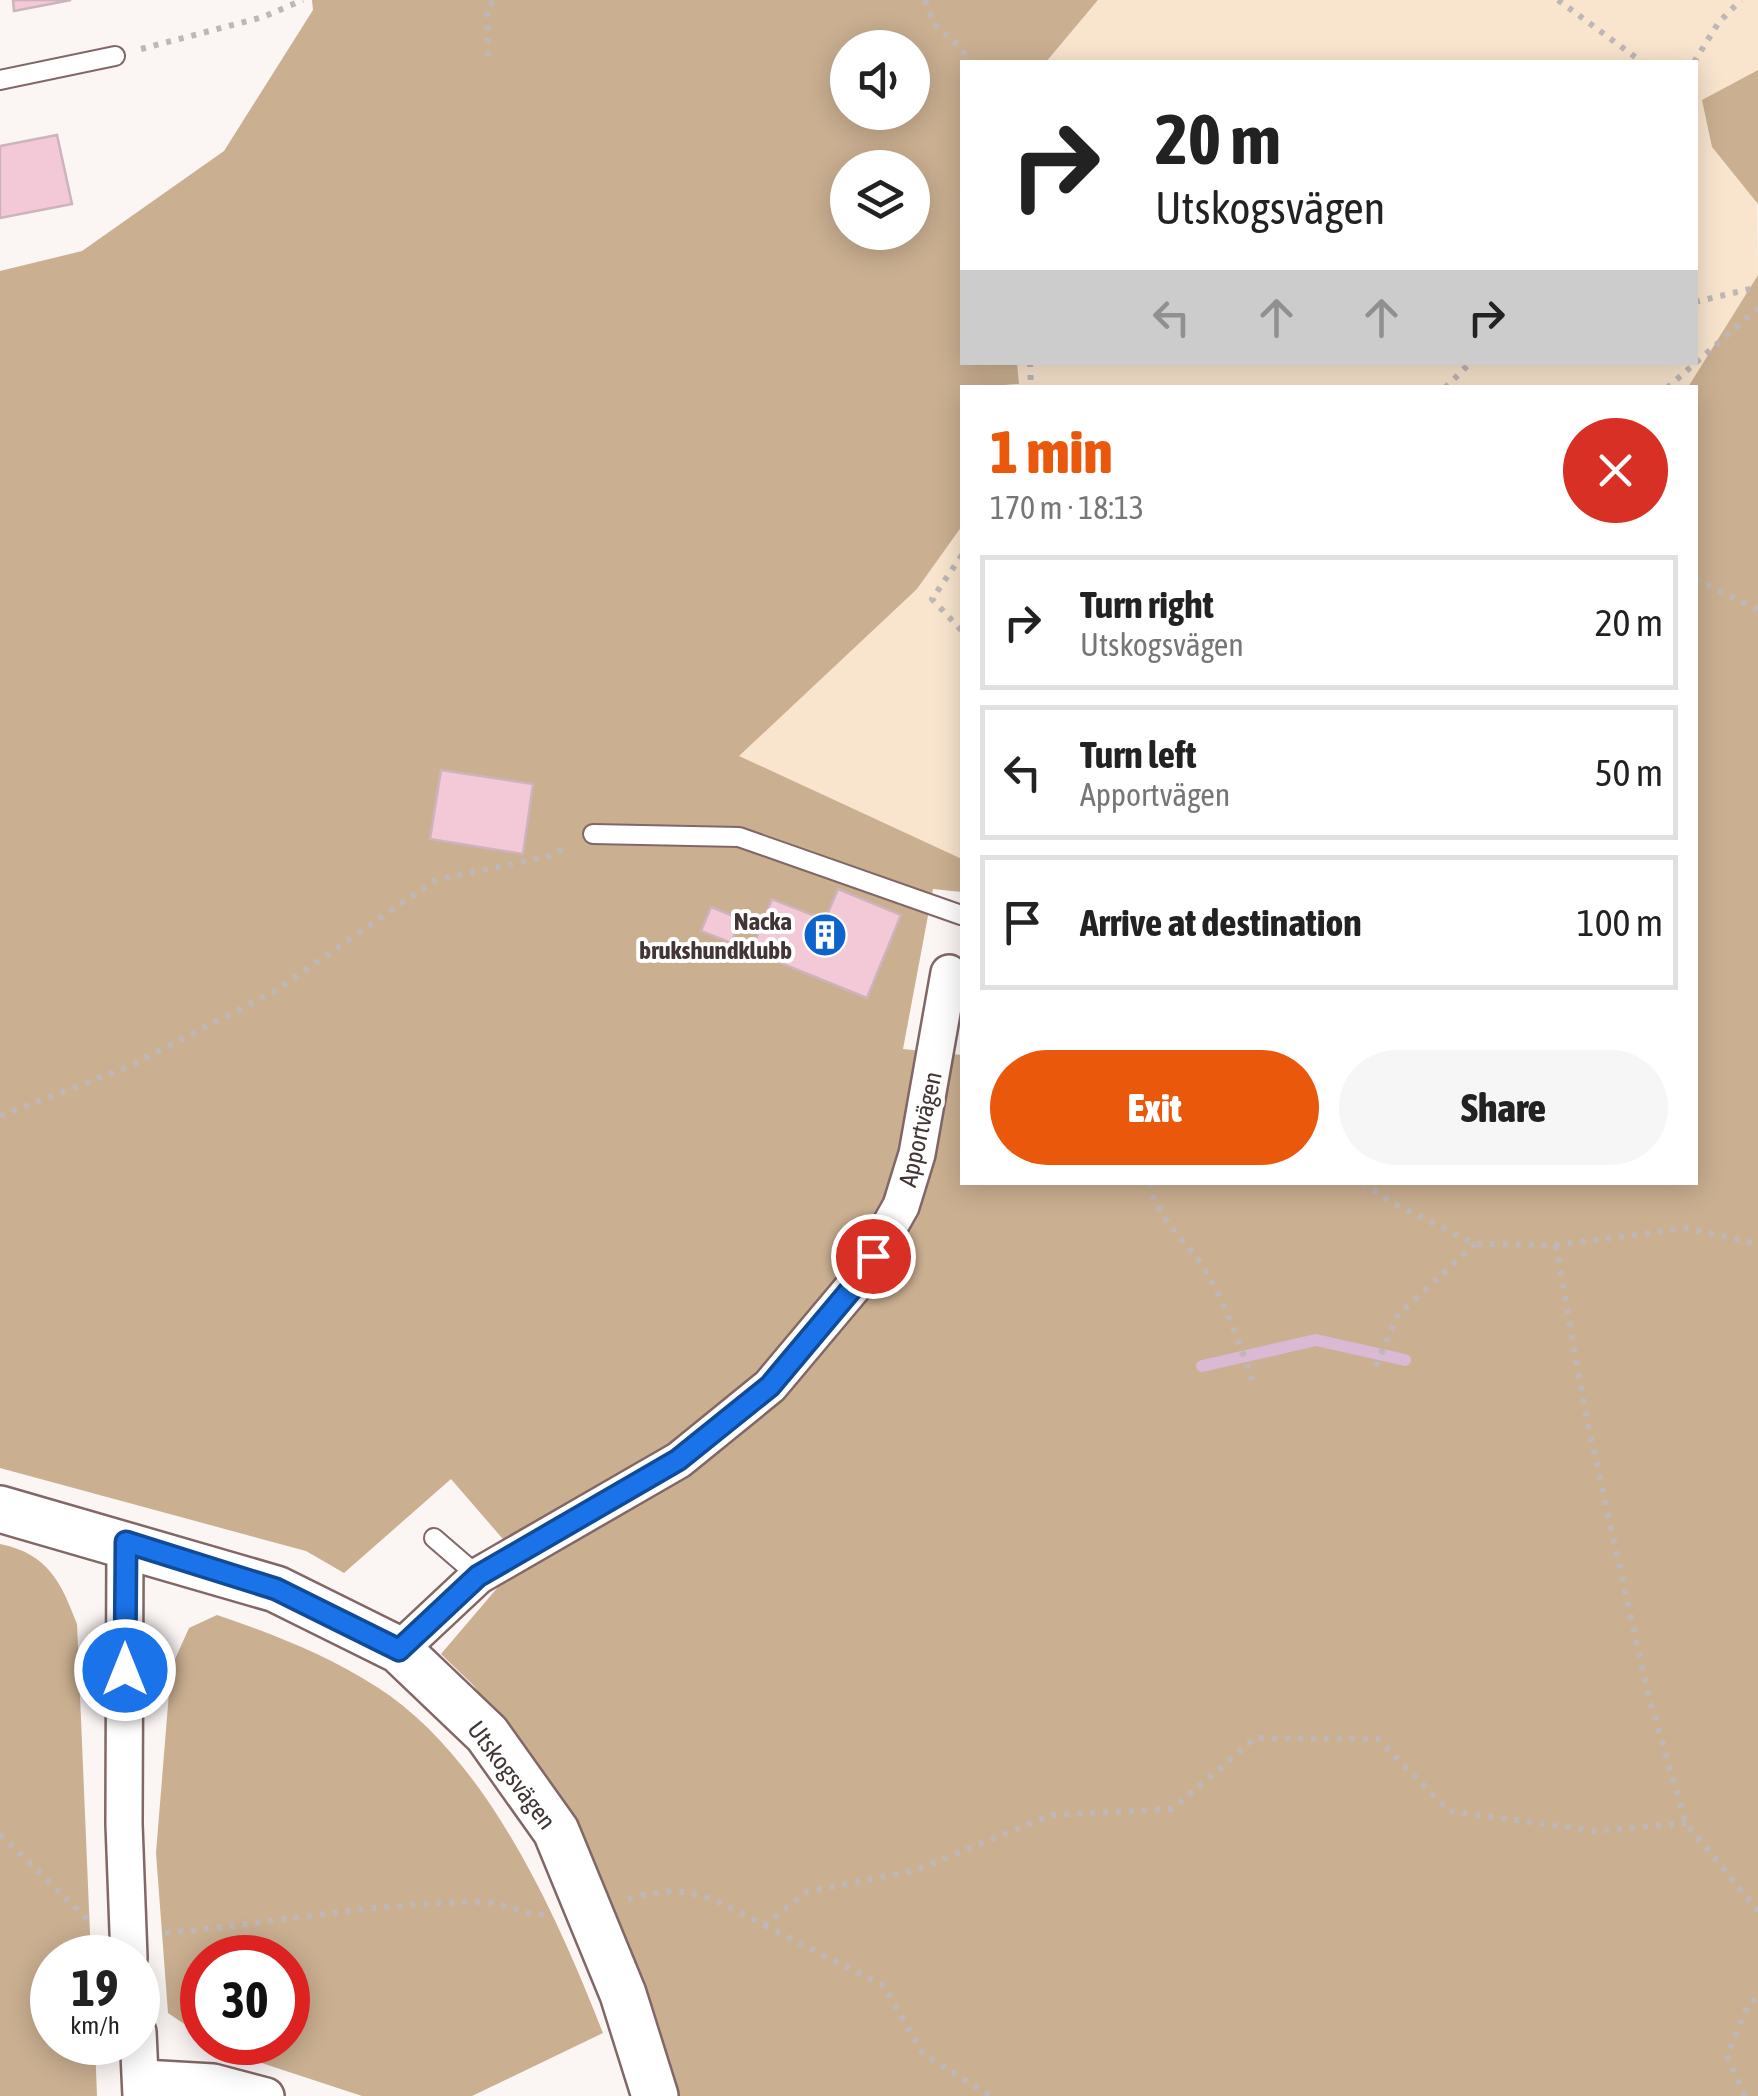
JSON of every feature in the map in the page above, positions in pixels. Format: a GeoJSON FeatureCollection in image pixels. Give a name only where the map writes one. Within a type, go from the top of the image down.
{"type":"FeatureCollection","features":[{"type":"Feature","properties":{"kind":"street","name":"Apportvägen"},"geometry":{"type":"LineString","coordinates":[[399,1650],[478,1576],[678,1460],[770,1386],[859,1280],[901,1206],[917,1154],[949,973]]}},
{"type":"Feature","properties":{"kind":"street","name":"Utskogsvägen"},"geometry":{"type":"LineString","coordinates":[[0,1509],[126,1542],[276,1589],[399,1650],[487,1734],[556,1831],[591,1910],[654,2096]]}},
{"type":"Feature","properties":{"kind":"street"},"geometry":{"type":"LineString","coordinates":[[126,1542],[124,1824],[128,1935]]}},
{"type":"Feature","properties":{"kind":"street"},"geometry":{"type":"LineString","coordinates":[[142,2087],[214,2082],[266,2096]]}},
{"type":"Feature","properties":{"kind":"lane"},"geometry":{"type":"LineString","coordinates":[[0,80],[115,56]]}},
{"type":"Feature","properties":{"kind":"lane"},"geometry":{"type":"LineString","coordinates":[[594,834],[739,837],[960,915]]}},
{"type":"Feature","properties":{"kind":"lane"},"geometry":{"type":"LineString","coordinates":[[434,1538],[478,1576]]}},
{"type":"Feature","properties":{"kind":"path"},"geometry":{"type":"LineString","coordinates":[[115,56],[263,17],[302,0]]}},
{"type":"Feature","properties":{"kind":"path"},"geometry":{"type":"LineString","coordinates":[[488,56],[487,7],[496,0]]}},
{"type":"Feature","properties":{"kind":"path"},"geometry":{"type":"LineString","coordinates":[[925,0],[933,23],[963,50],[966,60]]}},
{"type":"Feature","properties":{"kind":"path"},"geometry":{"type":"LineString","coordinates":[[1558,0],[1639,60]]}},
{"type":"Feature","properties":{"kind":"path"},"geometry":{"type":"LineString","coordinates":[[1695,60],[1719,22],[1741,0]]}},
{"type":"Feature","properties":{"kind":"path"},"geometry":{"type":"LineString","coordinates":[[1698,301],[1758,287]]}},
{"type":"Feature","properties":{"kind":"path"},"geometry":{"type":"LineString","coordinates":[[1698,361],[1758,308]]}},
{"type":"Feature","properties":{"kind":"path"},"geometry":{"type":"LineString","coordinates":[[1448,385],[1468,365]]}},
{"type":"Feature","properties":{"kind":"path"},"geometry":{"type":"LineString","coordinates":[[1670,385],[1693,365]]}},
{"type":"Feature","properties":{"kind":"path"},"geometry":{"type":"LineString","coordinates":[[960,559],[932,599],[960,629]]}},
{"type":"Feature","properties":{"kind":"path"},"geometry":{"type":"LineString","coordinates":[[1698,580],[1758,610]]}},
{"type":"Feature","properties":{"kind":"path"},"geometry":{"type":"LineString","coordinates":[[0,1116],[130,1066],[275,991],[436,880],[546,858],[594,834]]}},
{"type":"Feature","properties":{"kind":"path"},"geometry":{"type":"LineString","coordinates":[[1150,1185],[1151,1198],[1205,1270],[1237,1334],[1252,1380]]}},
{"type":"Feature","properties":{"kind":"path"},"geometry":{"type":"LineString","coordinates":[[1366,1185],[1388,1201],[1475,1244],[1556,1245],[1688,1228],[1758,1244]]}},
{"type":"Feature","properties":{"kind":"path"},"geometry":{"type":"LineString","coordinates":[[1376,1366],[1398,1316],[1475,1244]]}},
{"type":"Feature","properties":{"kind":"path"},"geometry":{"type":"LineString","coordinates":[[1556,1245],[1585,1411],[1639,1656],[1686,1823],[1758,1911]]}},
{"type":"Feature","properties":{"kind":"path"},"geometry":{"type":"LineString","coordinates":[[764,1925],[807,1892],[916,1870],[1051,1815],[1172,1810],[1255,1738],[1378,1739],[1450,1811],[1595,1831],[1686,1823]]}},
{"type":"Feature","properties":{"kind":"path"},"geometry":{"type":"LineString","coordinates":[[0,1834],[93,1925],[109,1935]]}},
{"type":"Feature","properties":{"kind":"path"},"geometry":{"type":"LineString","coordinates":[[160,1942],[415,1905],[486,1901],[530,1916],[591,1910],[654,1891],[700,1892],[884,1986],[923,2054],[991,2096]]}},
{"type":"Feature","properties":{"kind":"path"},"geometry":{"type":"LineString","coordinates":[[1745,2096],[1727,2056],[1747,2006],[1758,1996]]}},
{"type":"Feature","properties":{"kind":"shaded area"},"geometry":{"type":"Polygon","coordinates":[[[312,0],[1098,0],[1048,60],[960,60],[960,365],[1017,365],[1019,384],[960,385],[960,529],[917,589],[739,756],[960,858],[960,892],[933,889],[903,1049],[960,1055],[960,1185],[1698,1185],[1698,385],[1689,385],[1758,275],[1758,2096],[675,2096],[571,1820],[474,1686],[441,1654],[521,1560],[451,1479],[344,1573],[306,1551],[0,1468],[0,271],[82,251],[224,151],[313,10],[312,0]]]}},
{"type":"Feature","properties":{"kind":"shaded area"},"geometry":{"type":"Polygon","coordinates":[[[1098,0],[1758,0],[1758,70],[1703,100],[1712,147],[1757,198],[1758,275],[1689,385],[1018,385],[1017,365],[1698,365],[1698,60],[1048,60],[1098,0]]]}},
{"type":"Feature","properties":{"kind":"shaded area"},"geometry":{"type":"Polygon","coordinates":[[[1758,70],[1758,204],[1712,147],[1702,100],[1758,70]]]}},
{"type":"Feature","properties":{"kind":"shaded area"},"geometry":{"type":"Polygon","coordinates":[[[960,529],[960,858],[738,756],[917,589],[960,529]]]}},
{"type":"Feature","properties":{"kind":"shaded area"},"geometry":{"type":"Polygon","coordinates":[[[0,1544],[30,1555],[51,1572],[77,1624],[90,1935],[30,1935],[30,2065],[96,2065],[97,2096],[0,2096],[0,1544]]]}},
{"type":"Feature","properties":{"kind":"shaded area"},"geometry":{"type":"Polygon","coordinates":[[[217,1615],[259,1630],[358,1675],[416,1717],[485,1796],[514,1842],[564,1939],[603,2033],[472,2096],[362,2096],[268,2065],[310,2065],[310,1935],[180,1935],[180,2021],[168,2013],[156,1853],[171,1668],[189,1628],[217,1615]]]}},
{"type":"Feature","properties":{"kind":"building"},"geometry":{"type":"Polygon","coordinates":[[[13,0],[71,0],[14,11],[13,0]]]}},
{"type":"Feature","properties":{"kind":"building"},"geometry":{"type":"Polygon","coordinates":[[[57,135],[72,204],[0,218],[0,146],[57,135]]]}},
{"type":"Feature","properties":{"kind":"building"},"geometry":{"type":"Polygon","coordinates":[[[441,770],[533,784],[523,854],[430,839],[441,770]]]}},
{"type":"Feature","properties":{"kind":"building","name":"Nacka brukshundklubb"},"geometry":{"type":"Polygon","coordinates":[[[838,889],[901,915],[867,998],[751,951],[772,899],[825,920],[838,889]]]}},
{"type":"Feature","properties":{"kind":"building"},"geometry":{"type":"Polygon","coordinates":[[[711,907],[741,919],[731,943],[701,931],[711,907]]]}},
{"type":"Feature","properties":{"kind":"waterway"},"geometry":{"type":"LineString","coordinates":[[1202,1366],[1316,1340],[1405,1360]]}},
{"type":"Feature","properties":{"kind":"place","name":"Nacka brukshundklubb"},"geometry":{"type":"Point","coordinates":[825,935]}},
{"type":"Feature","properties":{"kind":"route"},"geometry":{"type":"LineString","coordinates":[[125,1670],[126,1542],[276,1589],[399,1650],[478,1576],[678,1460],[770,1386],[859,1280],[873,1256]]}}]}
